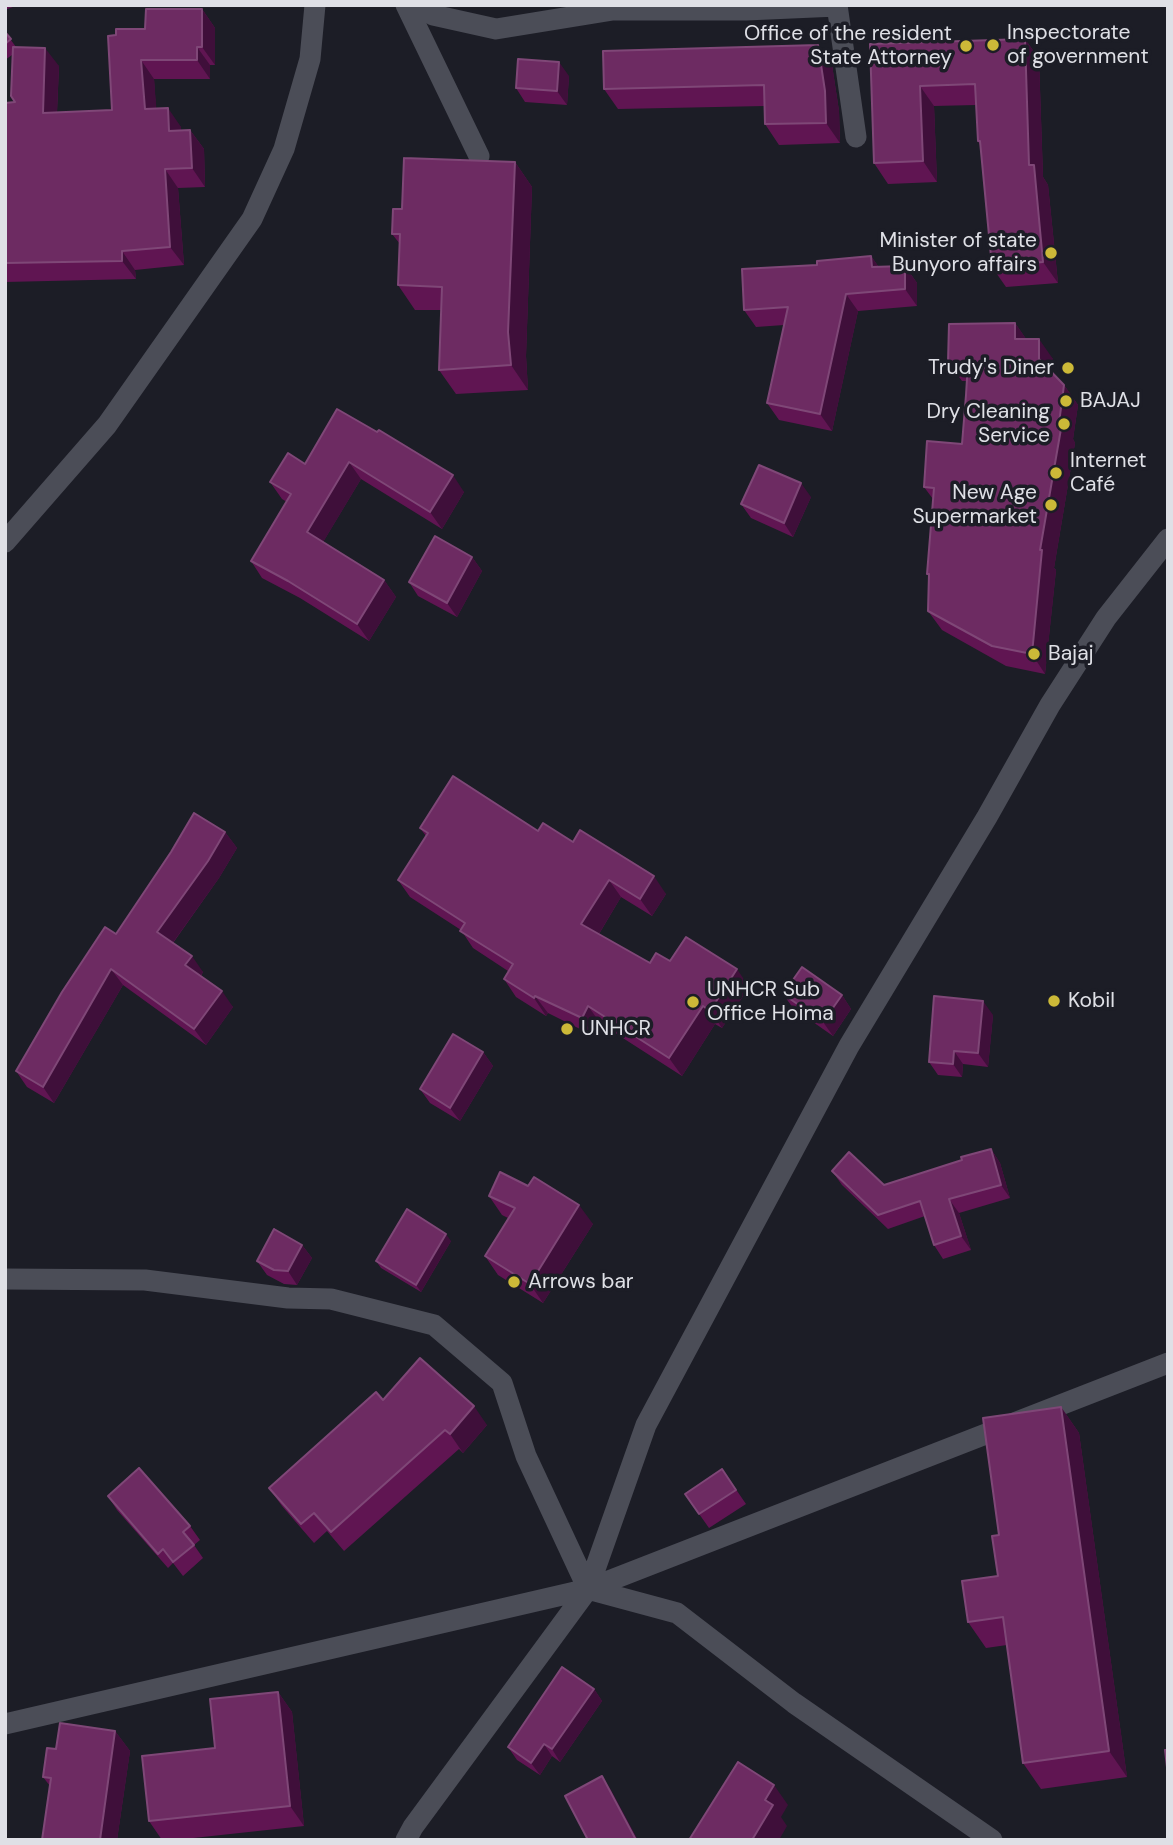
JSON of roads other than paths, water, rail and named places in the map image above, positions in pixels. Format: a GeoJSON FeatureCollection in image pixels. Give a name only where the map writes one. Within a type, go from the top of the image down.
{"type":"FeatureCollection","features":[{"type":"Feature","properties":{"kind":"street"},"geometry":{"type":"LineString","coordinates":[[5,542],[107,425],[252,219],[284,149],[310,59],[315,5]]}},
{"type":"Feature","properties":{"kind":"street"},"geometry":{"type":"LineString","coordinates":[[406,5],[479,156]]}},
{"type":"Feature","properties":{"kind":"street"},"geometry":{"type":"LineString","coordinates":[[423,5],[433,15],[496,29],[612,10],[746,10],[837,5],[856,137]]}},
{"type":"Feature","properties":{"kind":"street"},"geometry":{"type":"LineString","coordinates":[[406,1840],[588,1589],[646,1425],[849,1046],[988,817],[1050,705],[1106,618],[1168,539]]}},
{"type":"Feature","properties":{"kind":"street"},"geometry":{"type":"LineString","coordinates":[[5,1279],[145,1280],[288,1298],[331,1299],[434,1325],[502,1383],[526,1457],[588,1589],[677,1613],[794,1703],[992,1840]]}},
{"type":"Feature","properties":{"kind":"street"},"geometry":{"type":"LineString","coordinates":[[5,1724],[588,1589],[1168,1363]]}},
{"type":"Feature","properties":{"kind":"place","name":"Inspectorate of government"},"geometry":{"type":"Point","coordinates":[993,45]}},
{"type":"Feature","properties":{"kind":"place","name":"Office of the resident State Attorney"},"geometry":{"type":"Point","coordinates":[966,46]}},
{"type":"Feature","properties":{"kind":"place","name":"Minister of state Bunyoro affairs"},"geometry":{"type":"Point","coordinates":[1051,253]}},
{"type":"Feature","properties":{"kind":"place","name":"Trudy's Diner"},"geometry":{"type":"Point","coordinates":[1068,368]}},
{"type":"Feature","properties":{"kind":"place","name":"BAJAJ"},"geometry":{"type":"Point","coordinates":[1066,401]}},
{"type":"Feature","properties":{"kind":"place","name":"Dry Cleaning Service"},"geometry":{"type":"Point","coordinates":[1064,424]}},
{"type":"Feature","properties":{"kind":"place","name":"Internet Café"},"geometry":{"type":"Point","coordinates":[1056,473]}},
{"type":"Feature","properties":{"kind":"place","name":"New Age Supermarket"},"geometry":{"type":"Point","coordinates":[1051,505]}},
{"type":"Feature","properties":{"kind":"place","name":"Bajaj"},"geometry":{"type":"Point","coordinates":[1034,654]}},
{"type":"Feature","properties":{"kind":"place","name":"Kobil"},"geometry":{"type":"Point","coordinates":[1054,1001]}},
{"type":"Feature","properties":{"kind":"place","name":"UNHCR Sub Office Hoima"},"geometry":{"type":"Point","coordinates":[693,1002]}},
{"type":"Feature","properties":{"kind":"place","name":"UNHCR"},"geometry":{"type":"Point","coordinates":[567,1029]}},
{"type":"Feature","properties":{"kind":"place","name":"Arrows bar"},"geometry":{"type":"Point","coordinates":[514,1282]}}]}
